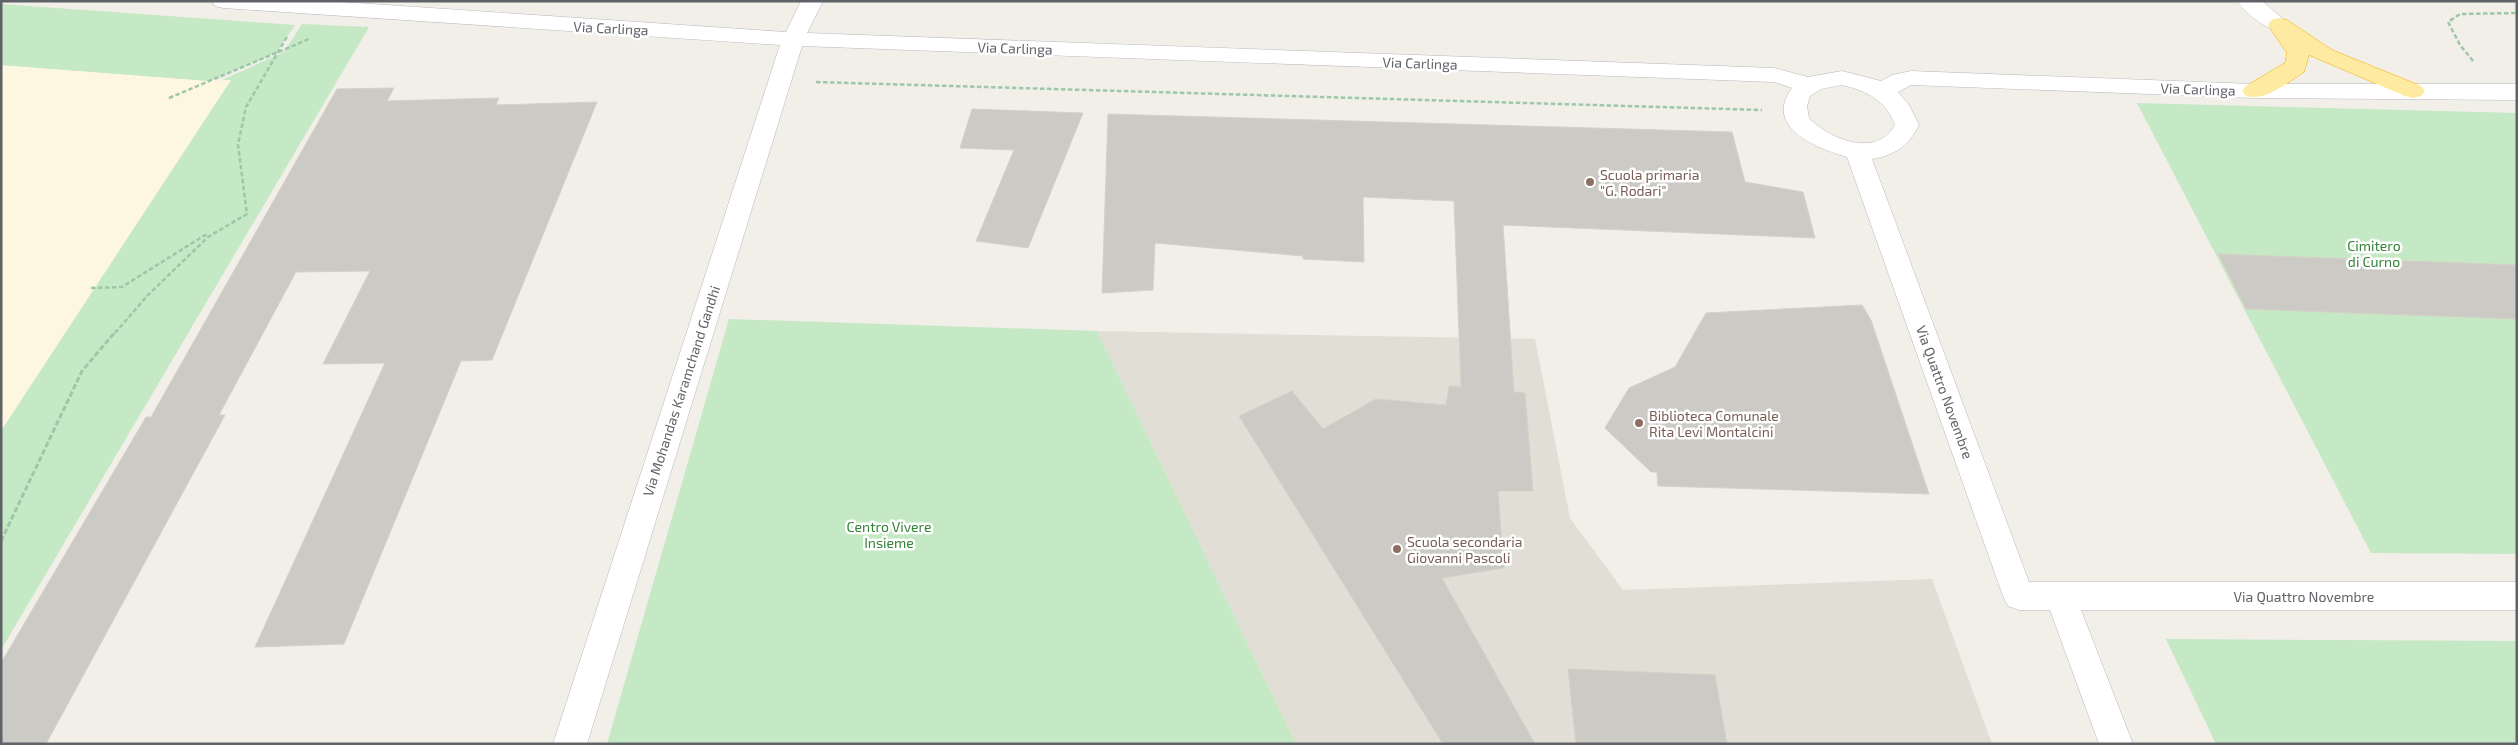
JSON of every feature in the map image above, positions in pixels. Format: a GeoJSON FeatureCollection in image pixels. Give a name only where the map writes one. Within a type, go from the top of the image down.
{"type":"FeatureCollection","features":[{"type":"Feature","properties":{"kind":"highway"},"geometry":{"type":"LineString","coordinates":[[2254,91],[2292,71],[2299,61],[2295,47],[2279,25]]}},
{"type":"Feature","properties":{"kind":"highway"},"geometry":{"type":"LineString","coordinates":[[2279,25],[2324,55],[2413,91]]}},
{"type":"Feature","properties":{"kind":"street","name":"Via Carlinga"},"geometry":{"type":"LineString","coordinates":[[223,1],[793,39],[1774,75],[1793,79],[1806,86]]}},
{"type":"Feature","properties":{"kind":"street","name":"Via Mohandas Karamchand Gandhi"},"geometry":{"type":"LineString","coordinates":[[570,744],[793,39],[812,1]]}},
{"type":"Feature","properties":{"kind":"street"},"geometry":{"type":"LineString","coordinates":[[2248,1],[2279,25]]}},
{"type":"Feature","properties":{"kind":"street"},"geometry":{"type":"LineString","coordinates":[[1842,78],[1859,81],[1886,93],[1902,108],[1907,125],[1902,136],[1892,145],[1878,151],[1857,150],[1818,138],[1799,122],[1795,111],[1797,98],[1806,86],[1829,79],[1842,78]]}},
{"type":"Feature","properties":{"kind":"street","name":"Via Carlinga"},"geometry":{"type":"LineString","coordinates":[[1886,93],[1890,85],[1900,80],[1911,78],[2254,91],[2508,92]]}},
{"type":"Feature","properties":{"kind":"street","name":"Via Quattro Novembre"},"geometry":{"type":"LineString","coordinates":[[1857,150],[2019,596],[2517,596]]}},
{"type":"Feature","properties":{"kind":"street"},"geometry":{"type":"LineString","coordinates":[[2061,596],[2116,744]]}},
{"type":"Feature","properties":{"kind":"path"},"geometry":{"type":"LineString","coordinates":[[91,288],[122,287],[205,234],[247,214],[238,145],[246,107],[276,53],[310,7]]}},
{"type":"Feature","properties":{"kind":"path"},"geometry":{"type":"LineString","coordinates":[[2508,92],[2460,45],[2448,22],[2460,14],[2517,12]]}},
{"type":"Feature","properties":{"kind":"path"},"geometry":{"type":"LineString","coordinates":[[169,98],[276,53]]}},
{"type":"Feature","properties":{"kind":"path"},"geometry":{"type":"LineString","coordinates":[[780,81],[1795,111]]}},
{"type":"Feature","properties":{"kind":"path"},"geometry":{"type":"LineString","coordinates":[[1,541],[82,371],[205,234]]}},
{"type":"Feature","properties":{"kind":"shaded area"},"geometry":{"type":"Polygon","coordinates":[[[1,65],[209,81],[232,80],[1,431],[1,65]]]}},
{"type":"Feature","properties":{"kind":"shaded area","name":"Scuola secondaria Giovanni Pascoli"},"geometry":{"type":"Polygon","coordinates":[[[1097,331],[1535,339],[1570,518],[1623,590],[1932,579],[1992,744],[1296,744],[1097,331]]]}},
{"type":"Feature","properties":{"kind":"green space"},"geometry":{"type":"Polygon","coordinates":[[[1,4],[295,25],[276,53],[209,81],[1,65],[1,4]]]}},
{"type":"Feature","properties":{"kind":"green space"},"geometry":{"type":"Polygon","coordinates":[[[302,24],[369,27],[1,650],[1,431],[231,80],[222,80],[284,52],[302,24]]]}},
{"type":"Feature","properties":{"kind":"green space","name":"Cimitero di Curno"},"geometry":{"type":"Polygon","coordinates":[[[2137,103],[2517,113],[2517,554],[2371,553],[2137,103]]]}},
{"type":"Feature","properties":{"kind":"green space","name":"Centro Vivere Insieme"},"geometry":{"type":"Polygon","coordinates":[[[729,319],[1097,331],[1296,744],[607,744],[729,319]]]}},
{"type":"Feature","properties":{"kind":"green space"},"geometry":{"type":"Polygon","coordinates":[[[2166,639],[2517,641],[2517,744],[2216,744],[2166,639]]]}},
{"type":"Feature","properties":{"kind":"building"},"geometry":{"type":"Polygon","coordinates":[[[394,88],[387,101],[499,98],[496,105],[597,102],[492,360],[461,361],[344,644],[255,647],[385,363],[323,364],[370,271],[296,272],[219,415],[225,415],[46,744],[1,744],[1,663],[146,417],[151,417],[337,89],[394,88]]]}},
{"type":"Feature","properties":{"kind":"building"},"geometry":{"type":"Polygon","coordinates":[[[972,109],[1083,113],[1028,248],[976,241],[1014,150],[960,148],[972,109]]]}},
{"type":"Feature","properties":{"kind":"building"},"geometry":{"type":"Polygon","coordinates":[[[1108,114],[1732,132],[1745,182],[1803,192],[1815,238],[1503,225],[1514,392],[1525,393],[1533,491],[1498,491],[1504,568],[1442,578],[1535,744],[1443,744],[1239,416],[1292,391],[1323,429],[1376,399],[1446,405],[1449,386],[1461,387],[1454,201],[1363,197],[1364,262],[1303,259],[1303,256],[1155,243],[1153,290],[1102,293],[1108,114]]]}},
{"type":"Feature","properties":{"kind":"building"},"geometry":{"type":"Polygon","coordinates":[[[2218,254],[2517,265],[2517,319],[2246,309],[2218,254]]]}},
{"type":"Feature","properties":{"kind":"building"},"geometry":{"type":"Polygon","coordinates":[[[1862,305],[1871,320],[1929,494],[1658,486],[1657,472],[1651,472],[1605,428],[1629,388],[1675,367],[1706,313],[1862,305]]]}},
{"type":"Feature","properties":{"kind":"building"},"geometry":{"type":"Polygon","coordinates":[[[1568,669],[1715,675],[1727,744],[1576,744],[1568,669]]]}},
{"type":"Feature","properties":{"kind":"place","name":"Scuola primaria \"G. Rodari\""},"geometry":{"type":"Point","coordinates":[1590,182]}},
{"type":"Feature","properties":{"kind":"place","name":"Biblioteca Comunale Rita Levi Montalcini"},"geometry":{"type":"Point","coordinates":[1639,423]}},
{"type":"Feature","properties":{"kind":"place","name":"Scuola secondaria Giovanni Pascoli"},"geometry":{"type":"Point","coordinates":[1397,549]}}]}
